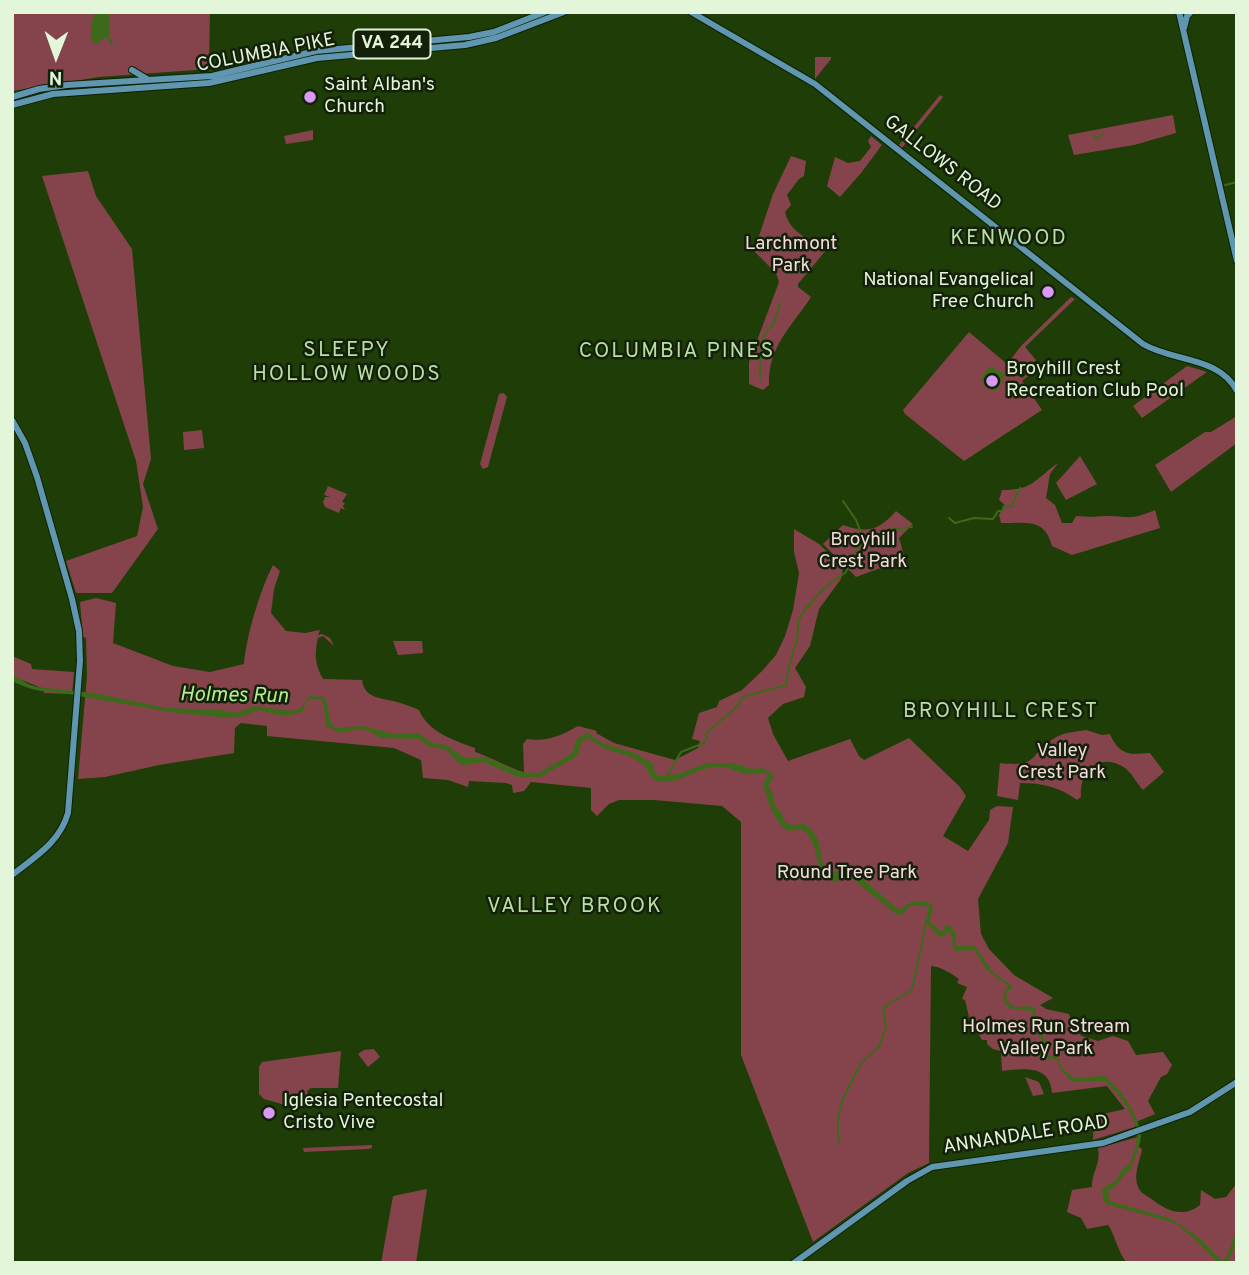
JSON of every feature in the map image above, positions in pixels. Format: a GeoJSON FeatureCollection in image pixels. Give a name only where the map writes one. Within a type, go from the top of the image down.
{"type":"FeatureCollection","features":[{"type":"Feature","properties":{"kind":"main road","name":"COLUMBIA PIKE"},"geometry":{"type":"LineString","coordinates":[[12,97],[59,86],[212,76],[316,51],[469,37],[494,32],[545,12]]}},
{"type":"Feature","properties":{"kind":"main road","name":"COLUMBIA PIKE"},"geometry":{"type":"LineString","coordinates":[[12,105],[60,93],[209,83],[317,58],[465,45],[494,39],[564,12]]}},
{"type":"Feature","properties":{"kind":"main road","name":"GALLOWS ROAD"},"geometry":{"type":"LineString","coordinates":[[691,12],[815,84],[1143,344],[1158,352],[1218,369],[1227,375],[1237,391]]}},
{"type":"Feature","properties":{"kind":"main road"},"geometry":{"type":"LineString","coordinates":[[1179,12],[1237,261]]}},
{"type":"Feature","properties":{"kind":"main road"},"geometry":{"type":"LineString","coordinates":[[1184,30],[1187,16],[1191,12]]}},
{"type":"Feature","properties":{"kind":"main road"},"geometry":{"type":"LineString","coordinates":[[132,70],[144,79],[152,80]]}},
{"type":"Feature","properties":{"kind":"main road"},"geometry":{"type":"LineString","coordinates":[[12,420],[31,458],[72,599],[80,641],[70,802],[66,820],[53,842],[12,875]]}},
{"type":"Feature","properties":{"kind":"main road","name":"ANNANDALE ROAD"},"geometry":{"type":"LineString","coordinates":[[794,1263],[907,1181],[932,1167],[1091,1146],[1138,1132],[1203,1105],[1237,1082]]}},
{"type":"Feature","properties":{"kind":"green space"},"geometry":{"type":"Polygon","coordinates":[[[12,12],[210,12],[209,69],[99,77],[12,91],[12,12]]]}},
{"type":"Feature","properties":{"kind":"green space"},"geometry":{"type":"Polygon","coordinates":[[[815,57],[831,59],[815,79],[815,57]]]}},
{"type":"Feature","properties":{"kind":"green space"},"geometry":{"type":"Polygon","coordinates":[[[940,95],[943,97],[901,149],[899,145],[940,95]]]}},
{"type":"Feature","properties":{"kind":"green space"},"geometry":{"type":"Polygon","coordinates":[[[1173,115],[1176,133],[1134,145],[1074,155],[1068,135],[1173,115]]]}},
{"type":"Feature","properties":{"kind":"green space"},"geometry":{"type":"Polygon","coordinates":[[[313,130],[313,140],[286,144],[284,136],[313,130]]]}},
{"type":"Feature","properties":{"kind":"green space"},"geometry":{"type":"Polygon","coordinates":[[[871,136],[882,145],[840,197],[827,186],[835,157],[848,163],[860,161],[871,147],[868,141],[871,136]]]}},
{"type":"Feature","properties":{"kind":"green space","name":"Larchmont Park"},"geometry":{"type":"Polygon","coordinates":[[[791,156],[806,161],[804,176],[787,195],[791,205],[785,212],[796,231],[827,249],[798,284],[798,287],[811,297],[777,348],[772,359],[769,385],[763,390],[749,384],[749,362],[779,282],[776,273],[754,251],[773,194],[791,156]]]}},
{"type":"Feature","properties":{"kind":"green space"},"geometry":{"type":"Polygon","coordinates":[[[88,171],[96,196],[132,249],[151,459],[143,484],[158,529],[112,593],[76,593],[66,561],[137,536],[143,507],[136,461],[42,176],[88,171]]]}},
{"type":"Feature","properties":{"kind":"green space"},"geometry":{"type":"Polygon","coordinates":[[[1071,297],[1075,299],[1025,347],[1036,360],[1019,376],[1022,378],[1042,362],[1043,364],[1022,381],[1042,410],[964,461],[905,414],[903,410],[969,332],[1007,364],[1021,346],[1071,297]]]}},
{"type":"Feature","properties":{"kind":"green space"},"geometry":{"type":"Polygon","coordinates":[[[1187,366],[1207,372],[1142,418],[1133,406],[1187,366]]]}},
{"type":"Feature","properties":{"kind":"green space"},"geometry":{"type":"Polygon","coordinates":[[[504,393],[507,397],[488,467],[483,469],[480,464],[499,394],[504,393]]]}},
{"type":"Feature","properties":{"kind":"green space"},"geometry":{"type":"Polygon","coordinates":[[[1237,416],[1237,443],[1171,492],[1155,465],[1205,432],[1211,432],[1237,416]]]}},
{"type":"Feature","properties":{"kind":"green space"},"geometry":{"type":"Polygon","coordinates":[[[202,430],[204,448],[184,450],[183,432],[202,430]]]}},
{"type":"Feature","properties":{"kind":"green space"},"geometry":{"type":"Polygon","coordinates":[[[1080,456],[1097,484],[1066,500],[1056,483],[1080,456]]]}},
{"type":"Feature","properties":{"kind":"green space"},"geometry":{"type":"Polygon","coordinates":[[[1058,463],[1050,474],[1046,498],[1055,505],[1062,523],[1072,523],[1076,516],[1130,517],[1155,510],[1160,528],[1072,555],[1052,546],[1040,526],[1001,523],[999,515],[1005,505],[999,500],[1002,490],[1027,486],[1058,463]]]}},
{"type":"Feature","properties":{"kind":"green space"},"geometry":{"type":"Polygon","coordinates":[[[328,486],[347,494],[342,502],[345,503],[345,510],[341,508],[339,513],[325,507],[325,497],[330,497],[324,495],[328,486]]]}},
{"type":"Feature","properties":{"kind":"green space","name":"Broyhill Crest Park"},"geometry":{"type":"Polygon","coordinates":[[[896,511],[913,524],[899,538],[905,559],[856,577],[823,544],[843,525],[866,530],[878,526],[896,511]]]}},
{"type":"Feature","properties":{"kind":"green space"},"geometry":{"type":"Polygon","coordinates":[[[794,529],[819,544],[843,567],[841,579],[819,609],[810,646],[795,668],[806,687],[804,697],[783,704],[768,718],[773,734],[788,761],[850,739],[864,760],[909,738],[966,796],[943,836],[968,851],[989,820],[990,810],[997,806],[1013,807],[1008,843],[978,899],[981,934],[989,949],[1014,975],[1053,998],[1040,1005],[1069,1014],[1075,1030],[1082,1036],[1098,1041],[1113,1036],[1128,1041],[1136,1055],[1163,1052],[1172,1065],[1167,1074],[1161,1077],[1148,1101],[1155,1114],[1136,1122],[1135,1127],[1093,1140],[1094,1116],[1125,1109],[1107,1086],[1052,1093],[1050,1084],[1041,1073],[1027,1069],[1002,1071],[1001,1051],[993,1049],[987,1044],[987,1040],[982,1040],[971,1026],[965,1000],[962,999],[967,987],[957,983],[959,979],[949,973],[931,966],[929,1163],[908,1173],[813,1242],[741,1055],[741,822],[722,806],[619,800],[609,804],[597,816],[591,810],[591,788],[531,782],[524,791],[513,793],[512,785],[506,783],[469,781],[468,787],[448,780],[423,778],[421,760],[394,748],[267,736],[267,726],[241,723],[235,728],[234,753],[105,777],[78,779],[87,676],[86,638],[83,637],[80,602],[96,598],[116,603],[113,643],[173,666],[210,672],[244,664],[254,614],[273,565],[280,571],[271,613],[286,631],[305,633],[320,630],[318,635],[322,634],[330,638],[334,646],[323,636],[318,638],[316,659],[323,679],[362,680],[370,694],[419,710],[435,730],[475,748],[475,752],[524,772],[523,744],[527,739],[554,737],[578,726],[597,731],[596,733],[614,743],[675,760],[698,748],[700,741],[692,739],[699,713],[717,707],[719,701],[742,690],[776,655],[793,610],[799,573],[794,552],[794,529]]]}},
{"type":"Feature","properties":{"kind":"green space"},"geometry":{"type":"Polygon","coordinates":[[[393,641],[422,641],[423,653],[398,655],[393,641]]]}},
{"type":"Feature","properties":{"kind":"green space"},"geometry":{"type":"Polygon","coordinates":[[[12,656],[31,664],[32,669],[74,672],[72,694],[44,693],[44,689],[12,676],[12,656]]]}},
{"type":"Feature","properties":{"kind":"green space","name":"Valley Crest Park"},"geometry":{"type":"Polygon","coordinates":[[[1086,730],[1102,735],[1110,734],[1117,746],[1126,752],[1150,753],[1164,772],[1143,790],[1125,768],[1108,762],[1100,763],[1088,771],[1081,787],[1081,797],[1077,800],[1057,789],[1028,783],[1020,783],[1018,800],[997,796],[1000,763],[1027,762],[1057,737],[1086,730]]]}},
{"type":"Feature","properties":{"kind":"green space"},"geometry":{"type":"Polygon","coordinates":[[[374,1049],[380,1057],[368,1067],[358,1054],[374,1049]]]}},
{"type":"Feature","properties":{"kind":"green space"},"geometry":{"type":"Polygon","coordinates":[[[341,1051],[338,1088],[311,1088],[307,1091],[310,1099],[292,1107],[264,1099],[259,1094],[259,1067],[262,1062],[341,1051]]]}},
{"type":"Feature","properties":{"kind":"green space"},"geometry":{"type":"Polygon","coordinates":[[[1025,1077],[1039,1082],[1044,1094],[1033,1096],[1025,1077]]]}},
{"type":"Feature","properties":{"kind":"green space"},"geometry":{"type":"Polygon","coordinates":[[[1138,1137],[1136,1145],[1142,1149],[1137,1172],[1138,1187],[1145,1195],[1168,1209],[1187,1212],[1200,1205],[1201,1190],[1215,1199],[1226,1197],[1237,1183],[1237,1263],[1127,1263],[1108,1225],[1087,1229],[1081,1218],[1067,1212],[1072,1190],[1092,1187],[1098,1148],[1138,1137]]]}},
{"type":"Feature","properties":{"kind":"green space"},"geometry":{"type":"Polygon","coordinates":[[[372,1145],[372,1148],[368,1149],[304,1152],[303,1148],[372,1145]]]}},
{"type":"Feature","properties":{"kind":"green space"},"geometry":{"type":"Polygon","coordinates":[[[427,1189],[416,1263],[381,1263],[393,1196],[427,1189]]]}},
{"type":"Feature","properties":{"kind":"shaded area"},"geometry":{"type":"Polygon","coordinates":[[[95,12],[110,12],[109,35],[96,44],[91,40],[91,25],[95,12]]]}},
{"type":"Feature","properties":{"kind":"shaded area","name":"Broyhill Crest Recreation Club Pool"},"geometry":{"type":"Polygon","coordinates":[[[989,366],[1005,374],[998,389],[994,391],[985,387],[981,379],[989,366]]]}},
{"type":"Feature","properties":{"kind":"shaded area"},"geometry":{"type":"Polygon","coordinates":[[[12,674],[37,687],[94,693],[166,708],[235,713],[255,706],[293,711],[300,709],[309,696],[324,697],[330,721],[335,728],[363,726],[390,733],[420,734],[433,743],[446,745],[465,758],[485,757],[520,772],[542,771],[569,755],[573,752],[576,740],[587,732],[602,743],[635,753],[653,764],[654,771],[659,776],[678,774],[707,763],[733,763],[752,769],[761,768],[772,773],[773,778],[768,786],[772,791],[775,807],[780,810],[785,822],[792,825],[805,824],[812,830],[827,871],[831,873],[851,869],[899,910],[915,901],[932,905],[929,921],[942,932],[945,926],[950,925],[955,932],[956,946],[975,946],[992,971],[1013,987],[1006,993],[1007,1001],[1015,1007],[1030,1006],[1036,1010],[1036,1028],[1047,1042],[1042,1053],[1059,1058],[1061,1067],[1074,1078],[1104,1076],[1122,1094],[1137,1121],[1141,1137],[1131,1169],[1108,1191],[1110,1201],[1172,1219],[1203,1241],[1222,1261],[1226,1258],[1237,1229],[1236,1243],[1231,1255],[1226,1263],[1218,1263],[1175,1223],[1106,1204],[1102,1189],[1115,1181],[1122,1169],[1131,1163],[1137,1138],[1134,1120],[1121,1099],[1105,1081],[1072,1082],[1061,1070],[1057,1060],[1038,1056],[1039,1047],[1044,1043],[1034,1030],[1032,1011],[1012,1009],[1005,1004],[1003,993],[1007,985],[987,970],[974,950],[953,949],[952,937],[948,931],[943,937],[938,936],[925,922],[929,907],[911,905],[901,915],[896,914],[848,875],[842,876],[837,882],[829,879],[823,873],[808,835],[801,829],[788,831],[775,816],[763,784],[768,775],[747,774],[715,767],[676,780],[660,781],[652,779],[645,766],[631,757],[603,748],[588,738],[582,742],[574,758],[540,777],[518,777],[483,762],[460,764],[446,750],[428,746],[419,739],[380,738],[359,729],[340,733],[326,726],[323,702],[320,699],[310,699],[303,711],[292,715],[258,710],[229,718],[170,712],[36,690],[12,681],[12,674]]]}},
{"type":"Feature","properties":{"kind":"waterway"},"geometry":{"type":"LineString","coordinates":[[108,36],[112,45]]}},
{"type":"Feature","properties":{"kind":"waterway"},"geometry":{"type":"LineString","coordinates":[[1094,135],[1096,139],[1104,133]]}},
{"type":"Feature","properties":{"kind":"waterway"},"geometry":{"type":"LineString","coordinates":[[1225,185],[1237,182]]}},
{"type":"Feature","properties":{"kind":"waterway"},"geometry":{"type":"LineString","coordinates":[[760,379],[761,344],[767,330],[773,325],[780,303]]}},
{"type":"Feature","properties":{"kind":"waterway"},"geometry":{"type":"LineString","coordinates":[[949,518],[955,523],[974,518],[993,519],[1004,506],[1011,507],[1020,488]]}},
{"type":"Feature","properties":{"kind":"waterway"},"geometry":{"type":"LineString","coordinates":[[668,774],[681,752],[704,743],[706,733],[737,707],[743,697],[786,685],[803,612],[824,588],[846,572],[852,557],[864,541],[856,520],[843,501]]}},
{"type":"Feature","properties":{"kind":"waterway"},"geometry":{"type":"LineString","coordinates":[[864,541],[886,530],[912,527]]}},
{"type":"Feature","properties":{"kind":"waterway"},"geometry":{"type":"LineString","coordinates":[[864,1060],[879,1047],[886,1026],[883,1010],[888,1004],[911,991],[926,923]]}},
{"type":"Feature","properties":{"kind":"waterway"},"geometry":{"type":"LineString","coordinates":[[839,1142],[840,1110],[862,1062]]}},
{"type":"Feature","properties":{"kind":"waterway","name":"Holmes Run"},"geometry":{"type":"LineString","coordinates":[[1228,1260],[1231,1263]]}},
{"type":"Feature","properties":{"kind":"place","name":"Saint Alban's Church"},"geometry":{"type":"Point","coordinates":[310,97]}},
{"type":"Feature","properties":{"kind":"place","name":"National Evangelical Free Church"},"geometry":{"type":"Point","coordinates":[1048,292]}},
{"type":"Feature","properties":{"kind":"place","name":"Broyhill Crest Recreation Club Pool"},"geometry":{"type":"Point","coordinates":[992,381]}},
{"type":"Feature","properties":{"kind":"place","name":"Iglesia Pentecostal Cristo Vive"},"geometry":{"type":"Point","coordinates":[269,1113]}},
{"type":"Feature","properties":{"kind":"district","name":"KENWOOD"},"geometry":{"type":"Point","coordinates":[1009,240]}},
{"type":"Feature","properties":{"kind":"district","name":"COLUMBIA PINES"},"geometry":{"type":"Point","coordinates":[677,353]}},
{"type":"Feature","properties":{"kind":"district","name":"SLEEPY HOLLOW WOODS"},"geometry":{"type":"Point","coordinates":[347,364]}},
{"type":"Feature","properties":{"kind":"district","name":"BROYHILL CREST"},"geometry":{"type":"Point","coordinates":[1001,713]}},
{"type":"Feature","properties":{"kind":"district","name":"VALLEY BROOK"},"geometry":{"type":"Point","coordinates":[575,908]}},
{"type":"Feature","properties":{"kind":"park label","name":"Round Tree Park"},"geometry":{"type":"Point","coordinates":[847,874]}},
{"type":"Feature","properties":{"kind":"park label","name":"Holmes Run Stream Valley Park"},"geometry":{"type":"Point","coordinates":[1046,1039]}}]}
